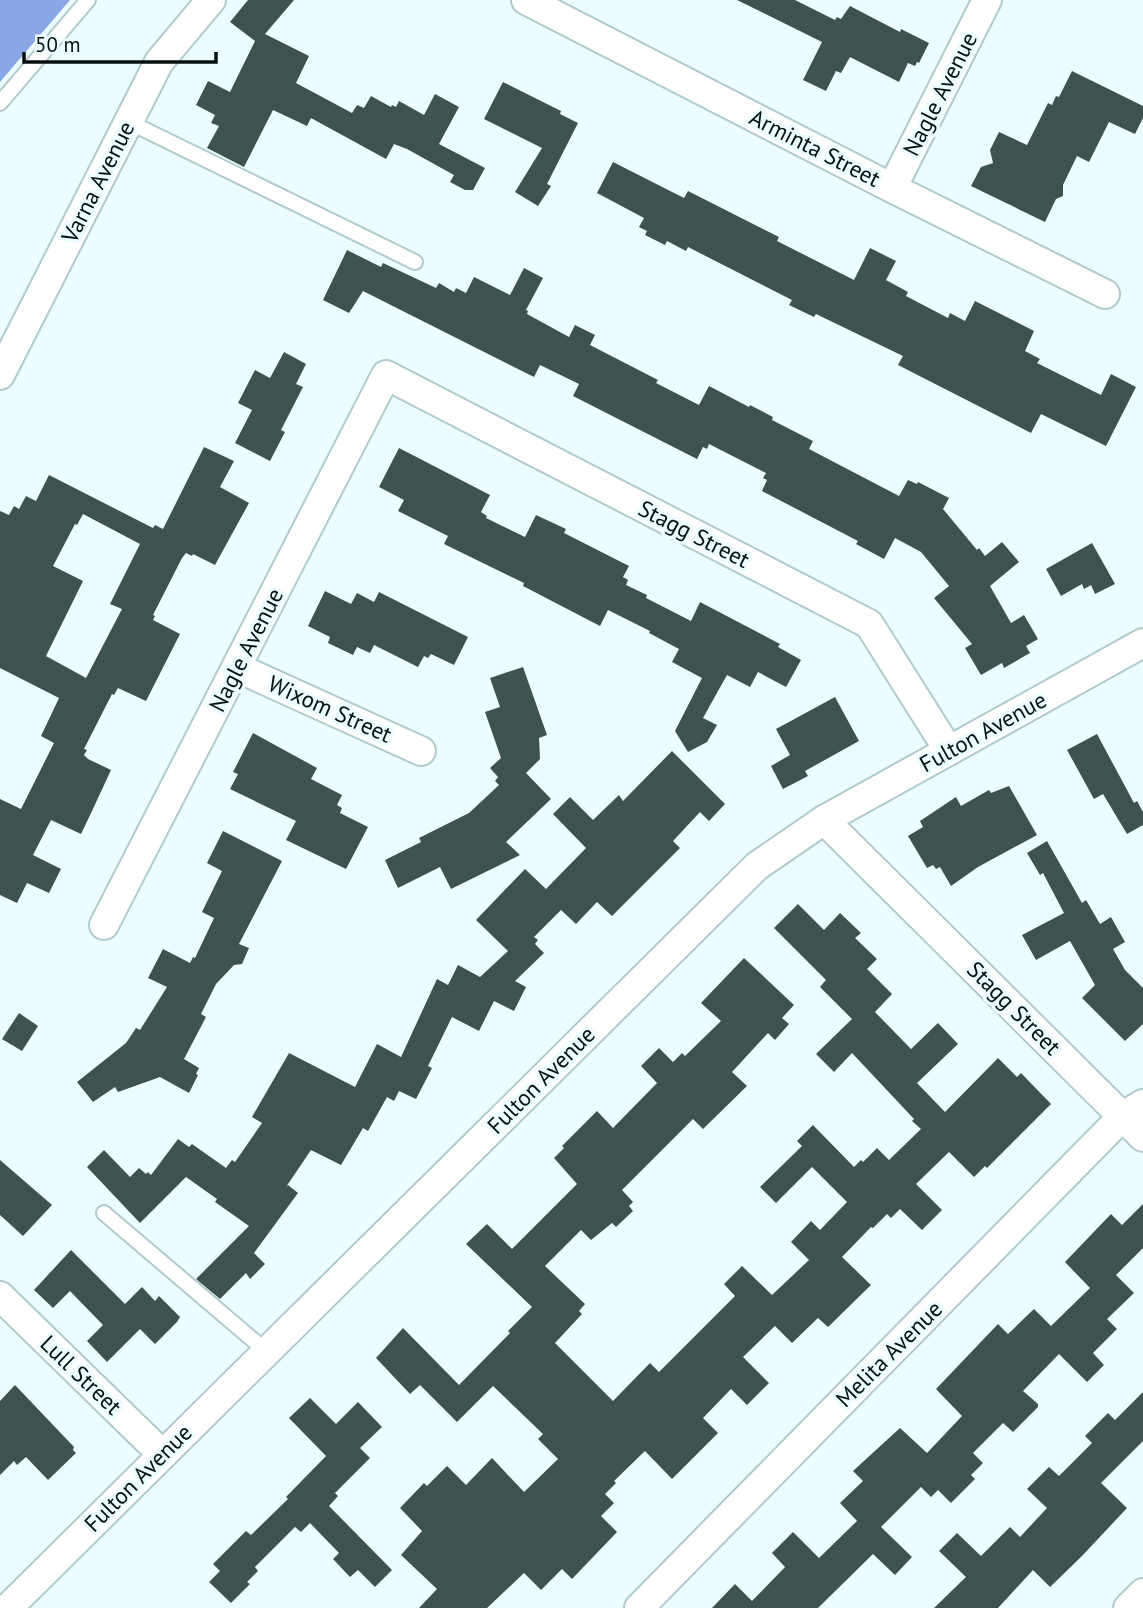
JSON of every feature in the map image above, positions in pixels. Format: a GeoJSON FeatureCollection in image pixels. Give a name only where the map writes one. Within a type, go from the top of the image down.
{"type":"FeatureCollection","features":[{"type":"Feature","properties":{"kind":"street","name":"Varna Avenue"},"geometry":{"type":"LineString","coordinates":[[0,375],[159,62],[211,0]]}},
{"type":"Feature","properties":{"kind":"street","name":"Arminta Street"},"geometry":{"type":"LineString","coordinates":[[526,0],[892,188],[1105,293]]}},
{"type":"Feature","properties":{"kind":"street","name":"Nagle Avenue"},"geometry":{"type":"LineString","coordinates":[[892,188],[987,0]]}},
{"type":"Feature","properties":{"kind":"street","name":"Nagle Avenue"},"geometry":{"type":"LineString","coordinates":[[104,925],[238,668],[386,374]]}},
{"type":"Feature","properties":{"kind":"street","name":"Stagg Street"},"geometry":{"type":"LineString","coordinates":[[386,374],[869,624],[949,751]]}},
{"type":"Feature","properties":{"kind":"street","name":"Fulton Avenue"},"geometry":{"type":"LineString","coordinates":[[8,1608],[757,866],[824,820],[1143,643]]}},
{"type":"Feature","properties":{"kind":"street","name":"Wixom Street"},"geometry":{"type":"LineString","coordinates":[[238,668],[421,751]]}},
{"type":"Feature","properties":{"kind":"street","name":"Stagg Street"},"geometry":{"type":"LineString","coordinates":[[824,820],[1133,1110],[1143,1137]]}},
{"type":"Feature","properties":{"kind":"street","name":"Melita Avenue"},"geometry":{"type":"LineString","coordinates":[[639,1608],[1133,1110]]}},
{"type":"Feature","properties":{"kind":"street","name":"Lull Street"},"geometry":{"type":"LineString","coordinates":[[0,1296],[162,1454]]}},
{"type":"Feature","properties":{"kind":"street"},"geometry":{"type":"LineString","coordinates":[[1128,1608],[1143,1593]]}},
{"type":"Feature","properties":{"kind":"lane"},"geometry":{"type":"LineString","coordinates":[[0,103],[88,0]]}},
{"type":"Feature","properties":{"kind":"lane"},"geometry":{"type":"LineString","coordinates":[[129,122],[415,262]]}},
{"type":"Feature","properties":{"kind":"lane"},"geometry":{"type":"LineString","coordinates":[[104,1213],[266,1351]]}},
{"type":"Feature","properties":{"kind":"water"},"geometry":{"type":"Polygon","coordinates":[[[0,0],[70,0],[0,82],[0,0]]]}},
{"type":"Feature","properties":{"kind":"building"},"geometry":{"type":"Polygon","coordinates":[[[248,0],[294,0],[265,34],[309,56],[296,83],[352,113],[357,105],[364,108],[371,96],[391,107],[396,107],[399,101],[424,115],[435,94],[459,107],[439,144],[485,168],[473,190],[465,190],[450,182],[454,175],[407,149],[394,144],[386,159],[311,118],[307,126],[273,110],[244,167],[207,148],[219,126],[211,123],[215,115],[196,105],[208,81],[230,92],[255,41],[230,22],[248,0]]]}},
{"type":"Feature","properties":{"kind":"building"},"geometry":{"type":"Polygon","coordinates":[[[737,0],[795,0],[835,20],[837,17],[841,19],[850,6],[900,32],[901,29],[929,43],[919,63],[915,66],[908,63],[899,82],[850,57],[841,73],[836,71],[826,91],[803,80],[822,42],[737,0]]]}},
{"type":"Feature","properties":{"kind":"building"},"geometry":{"type":"Polygon","coordinates":[[[1072,71],[1143,106],[1143,118],[1135,134],[1109,122],[1089,162],[1077,156],[1063,185],[1063,196],[1056,199],[1045,222],[971,186],[981,167],[993,163],[990,150],[999,132],[1027,145],[1048,103],[1052,105],[1056,96],[1059,97],[1072,71]]]}},
{"type":"Feature","properties":{"kind":"building"},"geometry":{"type":"Polygon","coordinates":[[[503,82],[561,111],[560,114],[578,123],[547,184],[551,186],[538,206],[515,192],[542,148],[484,119],[503,82]]]}},
{"type":"Feature","properties":{"kind":"building"},"geometry":{"type":"Polygon","coordinates":[[[613,162],[684,198],[688,191],[779,237],[777,241],[854,280],[870,248],[896,261],[886,280],[908,292],[906,296],[948,318],[950,313],[965,321],[975,301],[1034,331],[1025,351],[1040,359],[1037,363],[1101,395],[1111,374],[1136,387],[1106,446],[1041,414],[1031,433],[898,365],[903,356],[816,314],[814,317],[789,305],[792,300],[688,247],[686,251],[667,241],[665,245],[645,235],[647,231],[639,227],[644,218],[597,193],[613,162]]]}},
{"type":"Feature","properties":{"kind":"building"},"geometry":{"type":"Polygon","coordinates":[[[347,250],[381,267],[383,263],[436,288],[439,283],[454,292],[456,288],[466,293],[474,277],[510,295],[524,268],[543,278],[526,310],[527,314],[569,337],[575,325],[595,335],[590,345],[658,380],[656,383],[699,405],[709,386],[749,407],[750,405],[773,417],[772,420],[813,441],[809,449],[899,496],[908,480],[917,484],[918,482],[949,498],[943,509],[977,550],[979,548],[985,556],[1002,542],[1019,562],[990,586],[1011,623],[1024,615],[1038,639],[1026,646],[1030,653],[1004,668],[1002,663],[981,675],[965,648],[972,644],[934,598],[949,586],[921,552],[895,538],[884,559],[856,544],[858,541],[762,491],[767,480],[763,478],[766,473],[709,444],[707,449],[703,447],[697,459],[573,396],[579,384],[540,365],[534,377],[363,291],[349,313],[323,300],[347,250]]]}},
{"type":"Feature","properties":{"kind":"building"},"geometry":{"type":"Polygon","coordinates":[[[284,352],[306,364],[296,384],[303,387],[281,430],[285,432],[270,461],[235,443],[252,410],[238,403],[255,370],[270,378],[284,352]]]}},
{"type":"Feature","properties":{"kind":"building"},"geometry":{"type":"Polygon","coordinates":[[[204,447],[234,461],[220,487],[249,503],[215,565],[193,554],[192,556],[186,553],[182,558],[153,615],[153,620],[180,634],[146,701],[118,688],[114,695],[112,694],[84,749],[87,750],[84,755],[88,759],[111,770],[81,834],[51,820],[33,855],[61,869],[49,893],[27,883],[17,903],[0,895],[0,799],[21,809],[54,743],[41,736],[59,698],[0,668],[0,511],[9,515],[14,506],[19,509],[26,496],[36,501],[49,475],[153,528],[155,525],[163,529],[204,447]],[[83,514],[53,566],[83,581],[46,656],[86,678],[122,609],[110,604],[140,544],[83,514]]]}},
{"type":"Feature","properties":{"kind":"building"},"geometry":{"type":"Polygon","coordinates":[[[399,448],[490,495],[481,512],[486,518],[525,537],[536,515],[566,529],[564,533],[629,566],[623,577],[628,580],[626,585],[647,595],[646,598],[691,621],[700,602],[780,644],[778,647],[801,660],[786,687],[758,672],[750,687],[727,675],[703,718],[717,725],[707,742],[688,752],[675,731],[702,678],[672,662],[679,649],[608,610],[600,626],[523,586],[524,583],[444,544],[448,536],[398,511],[404,500],[379,487],[399,448]]]}},
{"type":"Feature","properties":{"kind":"building"},"geometry":{"type":"Polygon","coordinates":[[[1092,543],[1115,584],[1095,594],[1091,585],[1084,589],[1082,584],[1061,596],[1046,569],[1092,543]]]}},
{"type":"Feature","properties":{"kind":"building"},"geometry":{"type":"Polygon","coordinates":[[[325,591],[351,604],[357,593],[374,602],[379,592],[468,637],[454,665],[431,654],[428,658],[424,656],[418,667],[374,645],[370,653],[357,647],[353,655],[328,643],[330,637],[308,626],[325,591]]]}},
{"type":"Feature","properties":{"kind":"building"},"geometry":{"type":"Polygon","coordinates":[[[523,667],[547,735],[539,738],[540,759],[526,773],[551,799],[506,842],[520,855],[451,889],[440,867],[398,888],[385,860],[421,842],[419,838],[469,813],[499,785],[495,781],[498,777],[490,768],[501,758],[485,712],[500,707],[490,678],[523,667]]]}},
{"type":"Feature","properties":{"kind":"building"},"geometry":{"type":"Polygon","coordinates":[[[835,697],[859,741],[805,771],[808,776],[783,789],[771,766],[790,755],[776,729],[835,697]]]}},
{"type":"Feature","properties":{"kind":"building"},"geometry":{"type":"Polygon","coordinates":[[[253,733],[317,768],[311,779],[342,795],[337,805],[342,808],[340,813],[368,827],[346,869],[286,840],[296,821],[230,789],[238,774],[233,772],[253,733]]]}},
{"type":"Feature","properties":{"kind":"building"},"geometry":{"type":"Polygon","coordinates":[[[1097,734],[1134,803],[1137,801],[1143,812],[1143,825],[1127,834],[1103,794],[1094,799],[1067,750],[1097,734]]]}},
{"type":"Feature","properties":{"kind":"building"},"geometry":{"type":"Polygon","coordinates":[[[672,751],[725,804],[709,821],[700,812],[673,841],[680,848],[612,916],[597,902],[576,924],[561,910],[534,937],[538,940],[535,944],[544,953],[515,981],[526,987],[514,1011],[494,1001],[479,1031],[452,1017],[428,1066],[432,1068],[416,1099],[399,1091],[394,1101],[387,1097],[368,1131],[363,1128],[341,1165],[311,1150],[286,1187],[288,1185],[298,1193],[254,1253],[265,1264],[250,1279],[246,1273],[220,1299],[196,1279],[249,1226],[186,1177],[140,1223],[87,1167],[104,1150],[130,1177],[139,1168],[151,1175],[178,1139],[189,1147],[192,1144],[226,1168],[232,1160],[235,1162],[262,1123],[252,1117],[289,1053],[355,1087],[377,1044],[401,1057],[437,979],[448,985],[458,965],[480,977],[508,951],[476,920],[525,869],[546,889],[586,848],[553,814],[570,797],[593,820],[619,795],[623,801],[672,751]]]}},
{"type":"Feature","properties":{"kind":"building"},"geometry":{"type":"Polygon","coordinates":[[[1009,786],[1037,835],[978,867],[951,886],[940,867],[936,869],[933,865],[927,868],[908,836],[923,827],[920,821],[956,797],[961,806],[989,790],[991,793],[1009,786]]]}},
{"type":"Feature","properties":{"kind":"building"},"geometry":{"type":"Polygon","coordinates":[[[223,831],[282,861],[239,944],[249,948],[242,964],[234,965],[216,984],[201,1014],[206,1017],[184,1059],[199,1068],[196,1074],[198,1075],[189,1093],[160,1077],[118,1092],[115,1087],[93,1102],[77,1082],[126,1043],[136,1028],[140,1030],[167,987],[148,978],[163,949],[190,963],[193,957],[195,958],[214,918],[202,912],[222,871],[207,863],[223,831]]]}},
{"type":"Feature","properties":{"kind":"building"},"geometry":{"type":"Polygon","coordinates":[[[1047,841],[1082,903],[1086,900],[1100,924],[1111,917],[1125,942],[1113,949],[1125,970],[1143,988],[1143,1024],[1125,1041],[1082,998],[1095,985],[1070,941],[1036,960],[1022,935],[1064,913],[1043,873],[1040,875],[1027,853],[1047,841]]]}},
{"type":"Feature","properties":{"kind":"building"},"geometry":{"type":"Polygon","coordinates":[[[798,904],[824,930],[840,913],[861,933],[855,938],[877,959],[867,969],[892,994],[875,1012],[911,1049],[938,1023],[958,1044],[917,1083],[945,1112],[998,1058],[1017,1077],[1021,1073],[1051,1104],[987,1168],[985,1166],[974,1177],[949,1152],[916,1184],[942,1210],[922,1230],[900,1209],[891,1218],[887,1214],[871,1227],[842,1257],[871,1285],[828,1327],[818,1318],[792,1343],[775,1326],[743,1357],[769,1383],[747,1405],[731,1389],[703,1418],[718,1433],[672,1479],[645,1451],[614,1481],[616,1483],[605,1494],[614,1503],[601,1516],[617,1532],[572,1579],[562,1569],[541,1590],[524,1573],[487,1608],[419,1608],[437,1589],[401,1555],[422,1531],[400,1508],[424,1483],[427,1486],[447,1466],[466,1485],[492,1458],[524,1492],[558,1459],[538,1439],[543,1434],[493,1386],[457,1422],[420,1385],[410,1394],[376,1358],[403,1328],[459,1385],[510,1333],[508,1331],[532,1307],[466,1244],[487,1224],[512,1249],[577,1184],[554,1158],[564,1148],[562,1146],[597,1111],[613,1128],[657,1083],[641,1066],[659,1048],[673,1062],[682,1053],[685,1056],[721,1021],[701,1003],[744,958],[794,1005],[782,1018],[789,1024],[775,1040],[768,1033],[732,1072],[747,1086],[703,1129],[693,1119],[622,1190],[633,1202],[629,1206],[633,1211],[616,1227],[612,1223],[591,1240],[581,1230],[545,1266],[585,1304],[579,1311],[582,1314],[555,1343],[613,1401],[650,1363],[659,1372],[735,1296],[724,1284],[742,1266],[772,1295],[809,1260],[791,1242],[811,1221],[820,1230],[847,1202],[812,1167],[776,1203],[760,1187],[802,1146],[797,1141],[813,1125],[854,1167],[877,1148],[889,1160],[921,1129],[852,1053],[834,1072],[816,1054],[852,1019],[820,987],[826,980],[774,928],[798,904]]]}},
{"type":"Feature","properties":{"kind":"building"},"geometry":{"type":"Polygon","coordinates":[[[19,1013],[38,1026],[22,1051],[2,1039],[19,1013]]]}},
{"type":"Feature","properties":{"kind":"building"},"geometry":{"type":"Polygon","coordinates":[[[0,1160],[52,1205],[23,1236],[0,1215],[0,1160]]]}},
{"type":"Feature","properties":{"kind":"building"},"geometry":{"type":"Polygon","coordinates":[[[1143,1204],[1143,1248],[1116,1275],[1134,1293],[1107,1319],[1117,1329],[1093,1353],[1104,1365],[1087,1382],[1059,1354],[1023,1391],[1038,1407],[1013,1432],[1003,1423],[973,1453],[983,1463],[971,1475],[975,1479],[951,1503],[938,1490],[931,1497],[921,1487],[881,1527],[912,1557],[895,1575],[873,1554],[818,1608],[712,1608],[735,1584],[752,1601],[785,1567],[772,1553],[793,1532],[819,1558],[857,1521],[840,1503],[863,1481],[853,1471],[900,1428],[927,1453],[962,1416],[936,1389],[998,1324],[1008,1334],[1034,1309],[1051,1326],[1090,1288],[1065,1262],[1111,1214],[1122,1225],[1143,1204]]]}},
{"type":"Feature","properties":{"kind":"building"},"geometry":{"type":"Polygon","coordinates":[[[71,1250],[125,1304],[142,1287],[155,1301],[159,1296],[180,1317],[177,1322],[155,1344],[140,1329],[107,1362],[87,1341],[103,1325],[70,1291],[53,1308],[34,1290],[71,1250]]]}},
{"type":"Feature","properties":{"kind":"building"},"geometry":{"type":"Polygon","coordinates":[[[15,1385],[74,1447],[76,1453],[48,1480],[26,1457],[17,1465],[14,1461],[0,1475],[0,1401],[15,1385]]]}},
{"type":"Feature","properties":{"kind":"building"},"geometry":{"type":"Polygon","coordinates":[[[1143,1392],[1143,1441],[1101,1483],[1127,1508],[1082,1556],[1050,1587],[1033,1570],[998,1608],[934,1608],[966,1577],[939,1551],[957,1533],[981,1556],[1010,1527],[1020,1537],[1047,1508],[1027,1489],[1049,1467],[1059,1476],[1092,1443],[1085,1436],[1108,1413],[1115,1420],[1143,1392]]]}},
{"type":"Feature","properties":{"kind":"building"},"geometry":{"type":"Polygon","coordinates":[[[310,1398],[336,1424],[358,1402],[382,1427],[360,1448],[370,1458],[335,1493],[338,1496],[329,1506],[392,1570],[375,1587],[358,1570],[350,1577],[333,1559],[339,1553],[310,1523],[301,1532],[295,1527],[255,1567],[258,1571],[247,1582],[250,1584],[231,1603],[209,1582],[220,1571],[213,1564],[246,1531],[251,1535],[326,1456],[289,1418],[310,1398]]]}}]}
